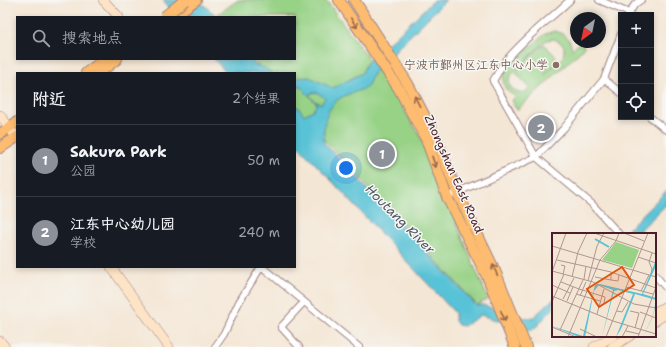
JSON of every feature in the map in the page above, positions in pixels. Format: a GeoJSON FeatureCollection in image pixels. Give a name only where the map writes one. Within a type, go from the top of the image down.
{"type":"FeatureCollection","features":[{"type":"Feature","properties":{"kind":"main road"},"geometry":{"type":"LineString","coordinates":[[165,16],[186,0]]}},
{"type":"Feature","properties":{"kind":"main road"},"geometry":{"type":"LineString","coordinates":[[173,16],[196,0]]}},
{"type":"Feature","properties":{"kind":"main road","name":"Zhongshan East Road"},"geometry":{"type":"LineString","coordinates":[[339,0],[370,46],[388,64]]}},
{"type":"Feature","properties":{"kind":"main road","name":"Zhongshan East Road"},"geometry":{"type":"LineString","coordinates":[[354,0],[378,38],[399,89],[426,139],[447,197],[488,278],[515,347]]}},
{"type":"Feature","properties":{"kind":"main road"},"geometry":{"type":"LineString","coordinates":[[87,72],[104,60]]}},
{"type":"Feature","properties":{"kind":"main road"},"geometry":{"type":"LineString","coordinates":[[100,72],[117,60]]}},
{"type":"Feature","properties":{"kind":"main road"},"geometry":{"type":"LineString","coordinates":[[388,64],[408,84],[436,138],[456,192],[496,271],[526,347]]}},
{"type":"Feature","properties":{"kind":"main road"},"geometry":{"type":"LineString","coordinates":[[0,134],[13,125]]}},
{"type":"Feature","properties":{"kind":"main road"},"geometry":{"type":"LineString","coordinates":[[0,148],[16,138]]}},
{"type":"Feature","properties":{"kind":"street"},"geometry":{"type":"LineString","coordinates":[[103,0],[118,16]]}},
{"type":"Feature","properties":{"kind":"street"},"geometry":{"type":"LineString","coordinates":[[570,0],[552,18],[534,31],[504,63],[493,82],[536,157],[592,204],[618,233]]}},
{"type":"Feature","properties":{"kind":"street"},"geometry":{"type":"LineString","coordinates":[[599,0],[625,12]]}},
{"type":"Feature","properties":{"kind":"street"},"geometry":{"type":"LineString","coordinates":[[630,12],[635,4],[642,0]]}},
{"type":"Feature","properties":{"kind":"street"},"geometry":{"type":"LineString","coordinates":[[447,197],[536,157],[564,128],[604,79],[618,42]]}},
{"type":"Feature","properties":{"kind":"street"},"geometry":{"type":"LineString","coordinates":[[604,79],[618,91]]}},
{"type":"Feature","properties":{"kind":"street"},"geometry":{"type":"LineString","coordinates":[[0,115],[13,125]]}},
{"type":"Feature","properties":{"kind":"street"},"geometry":{"type":"LineString","coordinates":[[654,120],[666,130]]}},
{"type":"Feature","properties":{"kind":"street"},"geometry":{"type":"LineString","coordinates":[[112,268],[169,347]]}},
{"type":"Feature","properties":{"kind":"street"},"geometry":{"type":"LineString","coordinates":[[214,347],[224,334],[239,302],[260,268]]}},
{"type":"Feature","properties":{"kind":"street"},"geometry":{"type":"LineString","coordinates":[[262,268],[359,347]]}},
{"type":"Feature","properties":{"kind":"street"},"geometry":{"type":"LineString","coordinates":[[656,276],[666,288]]}},
{"type":"Feature","properties":{"kind":"street"},"geometry":{"type":"LineString","coordinates":[[299,347],[281,327],[304,302]]}},
{"type":"Feature","properties":{"kind":"street"},"geometry":{"type":"LineString","coordinates":[[656,311],[666,306]]}},
{"type":"Feature","properties":{"kind":"street"},"geometry":{"type":"LineString","coordinates":[[656,320],[666,314]]}},
{"type":"Feature","properties":{"kind":"street"},"geometry":{"type":"LineString","coordinates":[[594,347],[611,337]]}},
{"type":"Feature","properties":{"kind":"street"},"geometry":{"type":"LineString","coordinates":[[612,347],[628,337]]}},
{"type":"Feature","properties":{"kind":"street"},"geometry":{"type":"LineString","coordinates":[[0,341],[5,347]]}},
{"type":"Feature","properties":{"kind":"green space"},"geometry":{"type":"Polygon","coordinates":[[[238,0],[326,0],[395,95],[420,136],[488,299],[477,305],[330,146],[296,113],[296,72],[263,72],[254,60],[296,60],[296,16],[219,16],[218,14],[238,0]]]}},
{"type":"Feature","properties":{"kind":"green space"},"geometry":{"type":"Polygon","coordinates":[[[554,31],[569,39],[570,48],[584,48],[517,110],[511,101],[516,96],[508,91],[503,81],[507,68],[545,34],[554,31]],[[554,39],[547,40],[516,70],[544,44],[559,60],[544,75],[563,58],[564,46],[554,39]],[[514,71],[509,79],[510,87],[519,93],[525,92],[530,88],[514,71]]]}},
{"type":"Feature","properties":{"kind":"water"},"geometry":{"type":"Polygon","coordinates":[[[163,0],[198,0],[217,16],[176,16],[163,0]]]}},
{"type":"Feature","properties":{"kind":"water"},"geometry":{"type":"Polygon","coordinates":[[[434,0],[446,0],[374,72],[367,87],[346,95],[334,103],[325,121],[324,143],[476,305],[483,305],[525,318],[534,317],[552,300],[552,310],[531,331],[481,315],[464,326],[458,325],[455,321],[455,313],[296,144],[296,107],[298,107],[304,115],[313,110],[317,104],[312,98],[321,104],[325,98],[316,92],[309,94],[311,98],[296,84],[296,78],[309,77],[333,88],[362,73],[366,64],[434,0]]]}},
{"type":"Feature","properties":{"kind":"water"},"geometry":{"type":"Polygon","coordinates":[[[215,60],[252,60],[255,65],[265,68],[271,72],[226,72],[215,60]]]}},
{"type":"Feature","properties":{"kind":"water"},"geometry":{"type":"Polygon","coordinates":[[[666,191],[666,205],[637,233],[624,233],[666,191]]]}},
{"type":"Feature","properties":{"kind":"place","name":"宁波市鄞州区江东中心小学"},"geometry":{"type":"Point","coordinates":[556,65]}},
{"type":"Feature","properties":{"kind":"place","name":"江东中心幼儿园"},"geometry":{"type":"Point","coordinates":[541,128]}},
{"type":"Feature","properties":{"kind":"place","name":"Sakura Park"},"geometry":{"type":"Point","coordinates":[382,154]}},
{"type":"Feature","properties":{"kind":"water label","name":"Houtang River"},"geometry":{"type":"Point","coordinates":[400,219]}}]}
